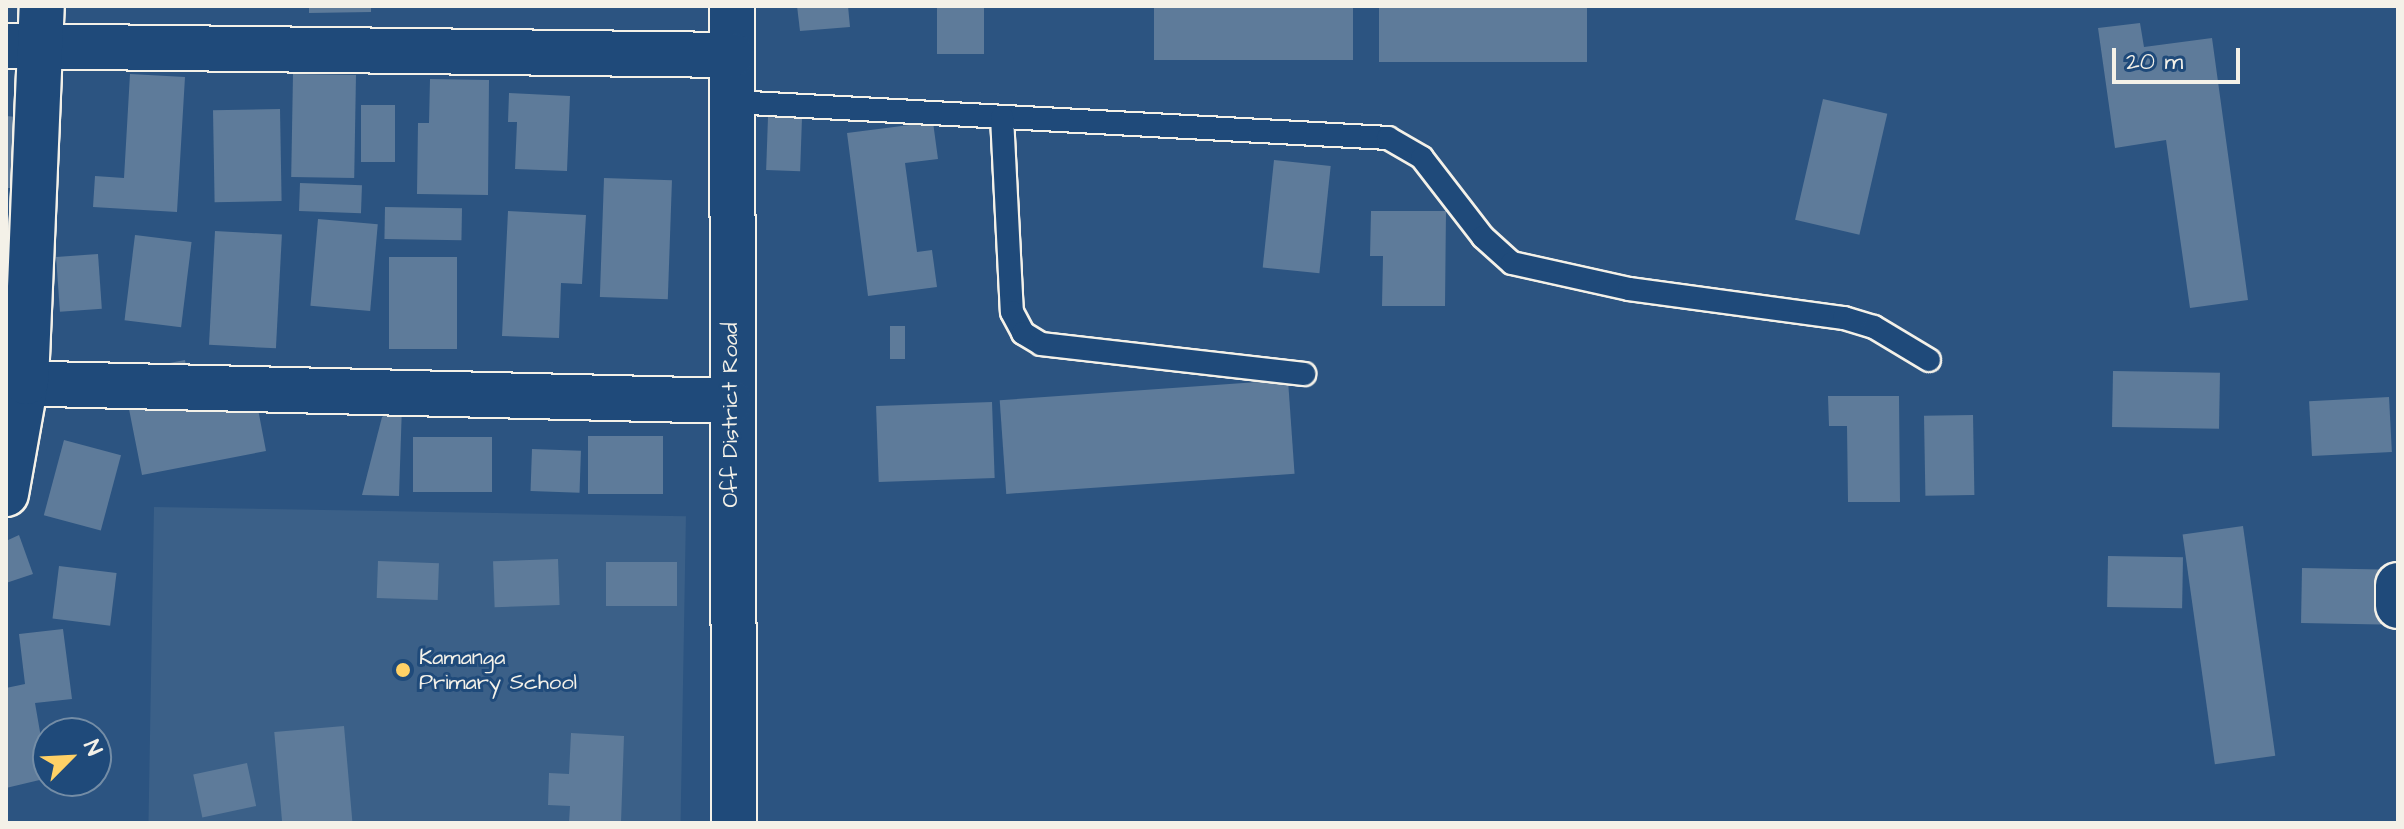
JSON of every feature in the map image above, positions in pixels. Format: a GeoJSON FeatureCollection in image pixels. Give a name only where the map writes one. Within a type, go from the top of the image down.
{"type":"FeatureCollection","features":[{"type":"Feature","properties":{"kind":"street","name":"Off District Road"},"geometry":{"type":"LineString","coordinates":[[732,6],[730,401],[734,823]]}},
{"type":"Feature","properties":{"kind":"street"},"geometry":{"type":"LineString","coordinates":[[6,494],[16,382],[29,33],[732,55]]}},
{"type":"Feature","properties":{"kind":"street"},"geometry":{"type":"LineString","coordinates":[[16,382],[730,401]]}},
{"type":"Feature","properties":{"kind":"street"},"geometry":{"type":"LineString","coordinates":[[2398,585],[2398,606]]}},
{"type":"Feature","properties":{"kind":"lane"},"geometry":{"type":"LineString","coordinates":[[732,102],[1388,138],[1422,158],[1483,237],[1512,263],[1629,289],[1844,318],[1874,327],[1929,360]]}},
{"type":"Feature","properties":{"kind":"lane"},"geometry":{"type":"LineString","coordinates":[[1002,117],[1012,312],[1023,333],[1041,344],[1304,374]]}},
{"type":"Feature","properties":{"kind":"shaded area","name":"Kamanga Primary School"},"geometry":{"type":"Polygon","coordinates":[[[154,507],[686,516],[681,823],[148,823],[154,507]]]}},
{"type":"Feature","properties":{"kind":"building"},"geometry":{"type":"Polygon","coordinates":[[[309,6],[371,6],[371,12],[309,13],[309,6]]]}},
{"type":"Feature","properties":{"kind":"building"},"geometry":{"type":"Polygon","coordinates":[[[797,6],[848,6],[850,27],[800,31],[797,6]]]}},
{"type":"Feature","properties":{"kind":"building"},"geometry":{"type":"Polygon","coordinates":[[[937,6],[984,6],[984,54],[937,54],[937,6]]]}},
{"type":"Feature","properties":{"kind":"building"},"geometry":{"type":"Polygon","coordinates":[[[1154,6],[1353,6],[1353,60],[1154,60],[1154,6]]]}},
{"type":"Feature","properties":{"kind":"building"},"geometry":{"type":"Polygon","coordinates":[[[1379,6],[1587,6],[1587,62],[1379,62],[1379,6]]]}},
{"type":"Feature","properties":{"kind":"building"},"geometry":{"type":"Polygon","coordinates":[[[2140,23],[2144,47],[2212,38],[2248,300],[2190,308],[2166,140],[2115,148],[2098,28],[2140,23]]]}},
{"type":"Feature","properties":{"kind":"building"},"geometry":{"type":"Polygon","coordinates":[[[130,74],[185,77],[177,212],[93,207],[95,176],[124,178],[130,74]]]}},
{"type":"Feature","properties":{"kind":"building"},"geometry":{"type":"Polygon","coordinates":[[[293,74],[356,75],[354,178],[291,177],[293,74]]]}},
{"type":"Feature","properties":{"kind":"building"},"geometry":{"type":"Polygon","coordinates":[[[430,79],[489,80],[488,195],[417,194],[418,123],[429,123],[430,79]]]}},
{"type":"Feature","properties":{"kind":"building"},"geometry":{"type":"Polygon","coordinates":[[[509,93],[570,96],[567,171],[515,169],[517,122],[508,122],[509,93]]]}},
{"type":"Feature","properties":{"kind":"building"},"geometry":{"type":"Polygon","coordinates":[[[1823,99],[1887,114],[1859,235],[1795,220],[1823,99]]]}},
{"type":"Feature","properties":{"kind":"building"},"geometry":{"type":"Polygon","coordinates":[[[361,105],[395,105],[395,162],[361,162],[361,105]]]}},
{"type":"Feature","properties":{"kind":"building"},"geometry":{"type":"Polygon","coordinates":[[[280,109],[282,201],[215,202],[213,110],[280,109]]]}},
{"type":"Feature","properties":{"kind":"building"},"geometry":{"type":"Polygon","coordinates":[[[6,116],[17,117],[14,188],[6,188],[6,116]]]}},
{"type":"Feature","properties":{"kind":"building"},"geometry":{"type":"Polygon","coordinates":[[[768,117],[802,118],[800,171],[766,170],[768,117]]]}},
{"type":"Feature","properties":{"kind":"building"},"geometry":{"type":"Polygon","coordinates":[[[933,122],[938,159],[905,163],[917,252],[932,250],[937,287],[868,296],[847,133],[933,122]]]}},
{"type":"Feature","properties":{"kind":"building"},"geometry":{"type":"Polygon","coordinates":[[[1274,160],[1331,166],[1319,273],[1263,267],[1274,160]]]}},
{"type":"Feature","properties":{"kind":"building"},"geometry":{"type":"Polygon","coordinates":[[[604,178],[672,180],[668,299],[600,297],[604,178]]]}},
{"type":"Feature","properties":{"kind":"building"},"geometry":{"type":"Polygon","coordinates":[[[300,183],[362,185],[361,213],[299,211],[300,183]]]}},
{"type":"Feature","properties":{"kind":"building"},"geometry":{"type":"Polygon","coordinates":[[[385,207],[462,208],[461,240],[384,239],[385,207]]]}},
{"type":"Feature","properties":{"kind":"building"},"geometry":{"type":"Polygon","coordinates":[[[508,211],[586,215],[582,284],[561,283],[559,338],[502,336],[508,211]]]}},
{"type":"Feature","properties":{"kind":"building"},"geometry":{"type":"Polygon","coordinates":[[[1371,211],[1446,211],[1445,306],[1382,306],[1383,256],[1370,256],[1371,211]]]}},
{"type":"Feature","properties":{"kind":"building"},"geometry":{"type":"Polygon","coordinates":[[[318,219],[378,224],[370,311],[310,306],[318,219]]]}},
{"type":"Feature","properties":{"kind":"building"},"geometry":{"type":"Polygon","coordinates":[[[215,231],[282,235],[276,348],[209,345],[215,231]]]}},
{"type":"Feature","properties":{"kind":"building"},"geometry":{"type":"Polygon","coordinates":[[[135,235],[192,242],[181,327],[125,320],[135,235]]]}},
{"type":"Feature","properties":{"kind":"building"},"geometry":{"type":"Polygon","coordinates":[[[98,254],[102,309],[60,312],[56,257],[98,254]]]}},
{"type":"Feature","properties":{"kind":"building"},"geometry":{"type":"Polygon","coordinates":[[[389,257],[457,257],[457,349],[389,349],[389,257]]]}},
{"type":"Feature","properties":{"kind":"building"},"geometry":{"type":"Polygon","coordinates":[[[890,326],[905,326],[905,359],[890,359],[890,326]]]}},
{"type":"Feature","properties":{"kind":"building"},"geometry":{"type":"Polygon","coordinates":[[[185,360],[188,379],[250,367],[266,451],[142,475],[127,399],[86,407],[81,380],[185,360]]]}},
{"type":"Feature","properties":{"kind":"building"},"geometry":{"type":"Polygon","coordinates":[[[2113,371],[2220,373],[2219,429],[2112,427],[2113,371]]]}},
{"type":"Feature","properties":{"kind":"building"},"geometry":{"type":"Polygon","coordinates":[[[1288,380],[1295,474],[1006,494],[1000,400],[1288,380]]]}},
{"type":"Feature","properties":{"kind":"building"},"geometry":{"type":"Polygon","coordinates":[[[1828,396],[1899,396],[1900,502],[1848,502],[1847,426],[1829,426],[1828,396]]]}},
{"type":"Feature","properties":{"kind":"building"},"geometry":{"type":"Polygon","coordinates":[[[2389,397],[2392,452],[2312,456],[2309,401],[2389,397]]]}},
{"type":"Feature","properties":{"kind":"building"},"geometry":{"type":"Polygon","coordinates":[[[992,402],[995,478],[879,482],[876,406],[992,402]]]}},
{"type":"Feature","properties":{"kind":"building"},"geometry":{"type":"Polygon","coordinates":[[[402,405],[399,496],[362,495],[382,417],[402,405]]]}},
{"type":"Feature","properties":{"kind":"building"},"geometry":{"type":"Polygon","coordinates":[[[1973,415],[1974,495],[1925,496],[1924,416],[1973,415]]]}},
{"type":"Feature","properties":{"kind":"building"},"geometry":{"type":"Polygon","coordinates":[[[588,436],[663,436],[663,494],[588,494],[588,436]]]}},
{"type":"Feature","properties":{"kind":"building"},"geometry":{"type":"Polygon","coordinates":[[[413,437],[492,437],[492,492],[413,492],[413,437]]]}},
{"type":"Feature","properties":{"kind":"building"},"geometry":{"type":"Polygon","coordinates":[[[64,440],[121,455],[101,531],[44,515],[64,440]]]}},
{"type":"Feature","properties":{"kind":"building"},"geometry":{"type":"Polygon","coordinates":[[[532,449],[581,451],[580,493],[531,491],[532,449]]]}},
{"type":"Feature","properties":{"kind":"building"},"geometry":{"type":"Polygon","coordinates":[[[2243,526],[2275,756],[2215,764],[2183,534],[2243,526]]]}},
{"type":"Feature","properties":{"kind":"building"},"geometry":{"type":"Polygon","coordinates":[[[19,535],[33,574],[6,583],[6,541],[19,535]]]}},
{"type":"Feature","properties":{"kind":"building"},"geometry":{"type":"Polygon","coordinates":[[[2108,556],[2183,557],[2182,608],[2107,607],[2108,556]]]}},
{"type":"Feature","properties":{"kind":"building"},"geometry":{"type":"Polygon","coordinates":[[[558,559],[560,605],[495,607],[493,561],[558,559]]]}},
{"type":"Feature","properties":{"kind":"building"},"geometry":{"type":"Polygon","coordinates":[[[378,561],[439,563],[438,600],[377,598],[378,561]]]}},
{"type":"Feature","properties":{"kind":"building"},"geometry":{"type":"Polygon","coordinates":[[[606,562],[677,562],[677,606],[606,606],[606,562]]]}},
{"type":"Feature","properties":{"kind":"building"},"geometry":{"type":"Polygon","coordinates":[[[59,566],[117,573],[110,626],[53,619],[59,566]]]}},
{"type":"Feature","properties":{"kind":"building"},"geometry":{"type":"Polygon","coordinates":[[[2302,568],[2382,569],[2381,624],[2301,623],[2302,568]]]}},
{"type":"Feature","properties":{"kind":"building"},"geometry":{"type":"Polygon","coordinates":[[[63,629],[72,699],[35,703],[37,717],[32,717],[32,782],[6,788],[6,688],[25,684],[19,634],[63,629]]]}},
{"type":"Feature","properties":{"kind":"building"},"geometry":{"type":"Polygon","coordinates":[[[344,726],[352,823],[282,823],[274,732],[344,726]]]}},
{"type":"Feature","properties":{"kind":"building"},"geometry":{"type":"Polygon","coordinates":[[[571,733],[624,736],[621,823],[569,823],[570,806],[548,805],[549,773],[569,774],[571,733]]]}},
{"type":"Feature","properties":{"kind":"building"},"geometry":{"type":"Polygon","coordinates":[[[247,763],[256,806],[202,817],[193,774],[247,763]]]}},
{"type":"Feature","properties":{"kind":"place","name":"Kamanga Primary School"},"geometry":{"type":"Point","coordinates":[403,670]}}]}
